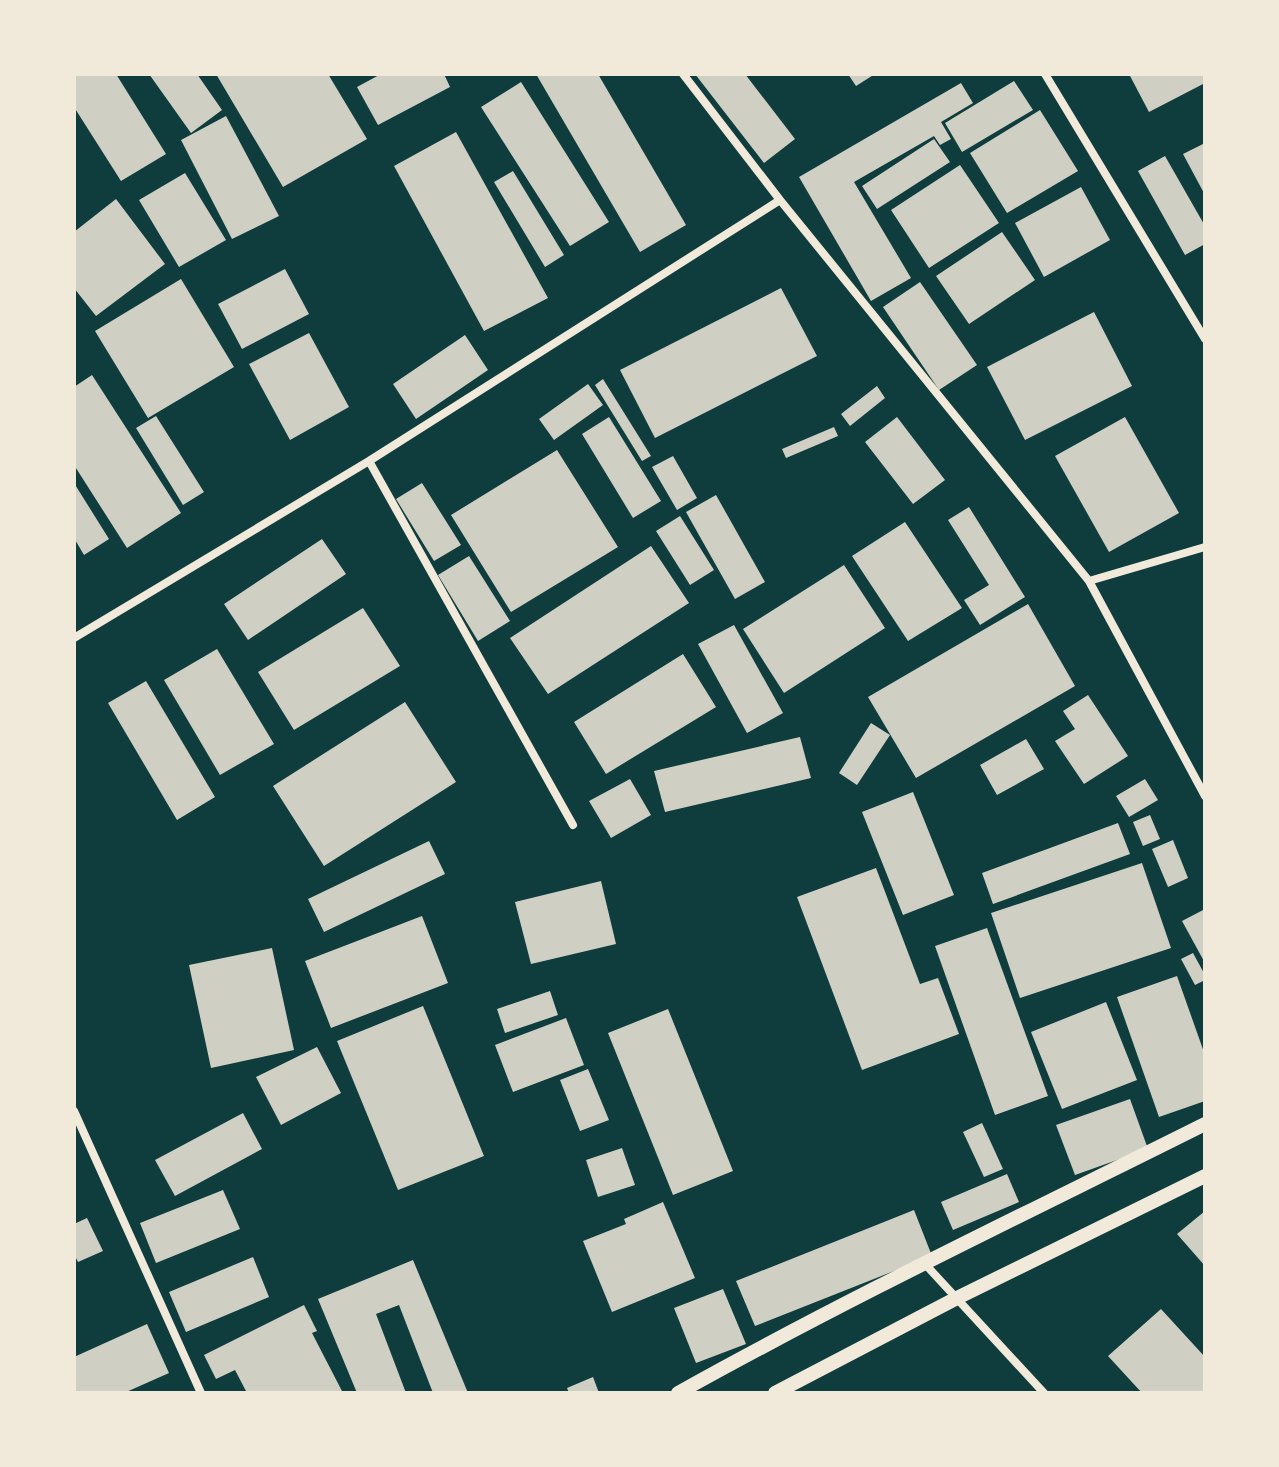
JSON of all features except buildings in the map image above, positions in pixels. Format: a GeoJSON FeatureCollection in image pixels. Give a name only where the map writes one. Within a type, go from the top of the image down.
{"type":"FeatureCollection","features":[{"type":"Feature","properties":{"kind":"street"},"geometry":{"type":"LineString","coordinates":[[683,74],[780,200],[1089,581],[1205,796]]}},
{"type":"Feature","properties":{"kind":"street"},"geometry":{"type":"LineString","coordinates":[[1045,74],[1205,339]]}},
{"type":"Feature","properties":{"kind":"street"},"geometry":{"type":"LineString","coordinates":[[74,638],[369,461],[780,200]]}},
{"type":"Feature","properties":{"kind":"street"},"geometry":{"type":"LineString","coordinates":[[369,461],[573,825]]}},
{"type":"Feature","properties":{"kind":"street"},"geometry":{"type":"LineString","coordinates":[[1089,581],[1205,547]]}},
{"type":"Feature","properties":{"kind":"street"},"geometry":{"type":"LineString","coordinates":[[74,1111],[201,1393]]}},
{"type":"Feature","properties":{"kind":"street"},"geometry":{"type":"LineString","coordinates":[[678,1393],[925,1264],[1205,1124]]}},
{"type":"Feature","properties":{"kind":"street"},"geometry":{"type":"LineString","coordinates":[[775,1393],[957,1298],[1205,1176]]}},
{"type":"Feature","properties":{"kind":"street"},"geometry":{"type":"LineString","coordinates":[[925,1264],[1044,1393]]}}]}
